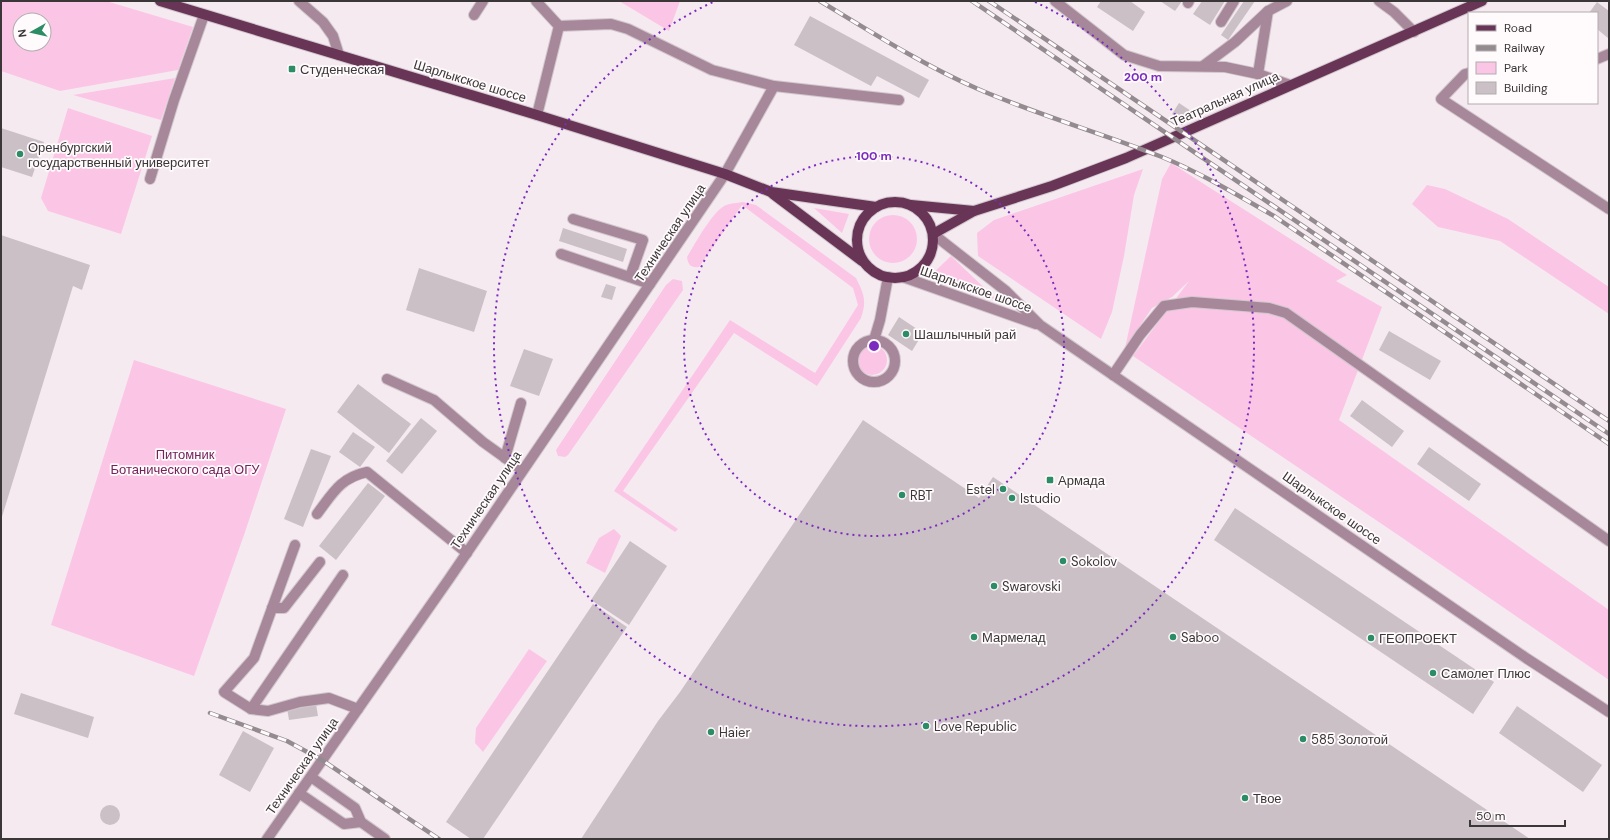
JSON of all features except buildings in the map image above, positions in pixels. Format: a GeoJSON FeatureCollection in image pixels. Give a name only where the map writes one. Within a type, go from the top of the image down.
{"type":"FeatureCollection","features":[{"type":"Feature","properties":{"kind":"main road","name":"Шарлыкское шоссе"},"geometry":{"type":"LineString","coordinates":[[160,1],[537,114],[725,174],[772,192],[876,207]]}},
{"type":"Feature","properties":{"kind":"main road","name":"Театральная улица"},"geometry":{"type":"LineString","coordinates":[[933,234],[974,211],[1052,186],[1126,158],[1482,1]]}},
{"type":"Feature","properties":{"kind":"main road","name":"Шарлыкское шоссе"},"geometry":{"type":"LineString","coordinates":[[772,192],[865,263]]}},
{"type":"Feature","properties":{"kind":"main road"},"geometry":{"type":"LineString","coordinates":[[892,202],[908,204],[925,216],[930,224],[933,234],[931,253],[927,262],[916,272],[903,277],[888,277],[875,272],[865,263],[859,250],[859,229],[865,217],[876,207],[892,202]]}},
{"type":"Feature","properties":{"kind":"main road","name":"Театральная улица"},"geometry":{"type":"LineString","coordinates":[[908,204],[974,211]]}},
{"type":"Feature","properties":{"kind":"street"},"geometry":{"type":"LineString","coordinates":[[299,1],[323,22],[333,36],[339,55]]}},
{"type":"Feature","properties":{"kind":"street"},"geometry":{"type":"LineString","coordinates":[[474,15],[483,1]]}},
{"type":"Feature","properties":{"kind":"street"},"geometry":{"type":"LineString","coordinates":[[536,1],[559,26],[611,24],[628,29],[712,70],[774,86],[899,100]]}},
{"type":"Feature","properties":{"kind":"street"},"geometry":{"type":"LineString","coordinates":[[1055,1],[1124,55],[1160,66],[1225,67],[1258,74],[1290,85]]}},
{"type":"Feature","properties":{"kind":"street"},"geometry":{"type":"LineString","coordinates":[[1221,22],[1234,1]]}},
{"type":"Feature","properties":{"kind":"street"},"geometry":{"type":"LineString","coordinates":[[1203,66],[1235,42],[1268,12],[1287,1]]}},
{"type":"Feature","properties":{"kind":"street"},"geometry":{"type":"LineString","coordinates":[[1379,1],[1394,12],[1414,32]]}},
{"type":"Feature","properties":{"kind":"street"},"geometry":{"type":"LineString","coordinates":[[1258,74],[1268,12]]}},
{"type":"Feature","properties":{"kind":"street"},"geometry":{"type":"LineString","coordinates":[[150,179],[174,100],[204,15]]}},
{"type":"Feature","properties":{"kind":"street"},"geometry":{"type":"LineString","coordinates":[[537,114],[559,26]]}},
{"type":"Feature","properties":{"kind":"street"},"geometry":{"type":"LineString","coordinates":[[1598,58],[1609,54]]}},
{"type":"Feature","properties":{"kind":"street"},"geometry":{"type":"LineString","coordinates":[[1468,73],[1465,74],[1441,99],[1609,209]]}},
{"type":"Feature","properties":{"kind":"street","name":"Техническая улица"},"geometry":{"type":"LineString","coordinates":[[267,839],[466,553],[725,174],[774,86]]}},
{"type":"Feature","properties":{"kind":"street"},"geometry":{"type":"LineString","coordinates":[[573,219],[643,240],[630,277]]}},
{"type":"Feature","properties":{"kind":"street","name":"Шарлыкское шоссе"},"geometry":{"type":"LineString","coordinates":[[933,234],[1006,292],[1040,325],[1526,658],[1609,712]]}},
{"type":"Feature","properties":{"kind":"street"},"geometry":{"type":"LineString","coordinates":[[561,254],[650,284]]}},
{"type":"Feature","properties":{"kind":"street"},"geometry":{"type":"LineString","coordinates":[[874,340],[880,320],[888,277]]}},
{"type":"Feature","properties":{"kind":"street","name":"Шарлыкское шоссе"},"geometry":{"type":"LineString","coordinates":[[903,277],[1040,325]]}},
{"type":"Feature","properties":{"kind":"street"},"geometry":{"type":"LineString","coordinates":[[1113,374],[1140,335],[1164,306],[1192,302],[1269,308],[1286,313],[1609,541]]}},
{"type":"Feature","properties":{"kind":"street"},"geometry":{"type":"LineString","coordinates":[[874,340],[885,343],[893,350],[896,364],[891,375],[881,382],[870,383],[860,377],[857,373],[854,368],[853,357],[856,350],[861,345],[867,341],[874,340]]}},
{"type":"Feature","properties":{"kind":"street"},"geometry":{"type":"LineString","coordinates":[[387,379],[434,400],[483,442],[522,470]]}},
{"type":"Feature","properties":{"kind":"street"},"geometry":{"type":"LineString","coordinates":[[505,458],[521,403]]}},
{"type":"Feature","properties":{"kind":"street"},"geometry":{"type":"LineString","coordinates":[[317,514],[341,483],[354,475],[367,472],[466,553]]}},
{"type":"Feature","properties":{"kind":"street"},"geometry":{"type":"LineString","coordinates":[[295,546],[254,658],[224,692],[252,709],[268,711],[300,702],[330,698],[358,708]]}},
{"type":"Feature","properties":{"kind":"street"},"geometry":{"type":"LineString","coordinates":[[272,608],[284,608],[320,562]]}},
{"type":"Feature","properties":{"kind":"street"},"geometry":{"type":"LineString","coordinates":[[252,709],[343,575]]}},
{"type":"Feature","properties":{"kind":"street"},"geometry":{"type":"LineString","coordinates":[[310,777],[355,808],[361,822],[385,839]]}},
{"type":"Feature","properties":{"kind":"street"},"geometry":{"type":"LineString","coordinates":[[299,793],[344,824],[361,822]]}},
{"type":"Feature","properties":{"kind":"green space"},"geometry":{"type":"Polygon","coordinates":[[[1,1],[106,1],[193,27],[178,70],[60,91],[1,71],[1,1]]]}},
{"type":"Feature","properties":{"kind":"green space"},"geometry":{"type":"Polygon","coordinates":[[[619,1],[680,1],[669,31],[619,1]]]}},
{"type":"Feature","properties":{"kind":"green space"},"geometry":{"type":"Polygon","coordinates":[[[175,78],[161,120],[73,95],[175,78]]]}},
{"type":"Feature","properties":{"kind":"green space"},"geometry":{"type":"Polygon","coordinates":[[[68,108],[152,136],[121,234],[48,211],[41,198],[68,108]]]}},
{"type":"Feature","properties":{"kind":"green space"},"geometry":{"type":"Polygon","coordinates":[[[1171,163],[1347,275],[1336,281],[1382,307],[1339,420],[1609,610],[1609,680],[1133,356],[1189,281],[1172,297],[1152,308],[1125,348],[1162,179],[1171,163]]]}},
{"type":"Feature","properties":{"kind":"green space"},"geometry":{"type":"Polygon","coordinates":[[[1143,169],[1134,195],[1124,256],[1112,312],[1101,339],[978,256],[977,233],[994,220],[1143,169]]]}},
{"type":"Feature","properties":{"kind":"green space"},"geometry":{"type":"Polygon","coordinates":[[[1427,185],[1445,189],[1508,219],[1609,287],[1609,314],[1500,241],[1438,227],[1412,204],[1427,185]]]}},
{"type":"Feature","properties":{"kind":"green space"},"geometry":{"type":"Polygon","coordinates":[[[743,202],[756,205],[856,278],[864,298],[863,312],[861,318],[817,386],[734,333],[623,491],[678,529],[675,532],[614,491],[730,320],[815,373],[858,305],[853,288],[742,205],[699,267],[690,265],[687,257],[719,210],[724,206],[743,202]]]}},
{"type":"Feature","properties":{"kind":"green space"},"geometry":{"type":"Polygon","coordinates":[[[814,208],[849,214],[842,233],[814,208]]]}},
{"type":"Feature","properties":{"kind":"green space"},"geometry":{"type":"Polygon","coordinates":[[[893,215],[902,217],[910,222],[915,230],[917,239],[915,248],[910,256],[902,261],[893,263],[884,261],[876,256],[871,248],[869,239],[871,230],[876,222],[884,217],[893,215]]]}},
{"type":"Feature","properties":{"kind":"green space"},"geometry":{"type":"Polygon","coordinates":[[[951,256],[997,300],[928,278],[951,256]]]}},
{"type":"Feature","properties":{"kind":"green space"},"geometry":{"type":"Polygon","coordinates":[[[673,279],[682,281],[683,290],[568,455],[565,457],[558,456],[556,450],[666,285],[673,279]]]}},
{"type":"Feature","properties":{"kind":"green space"},"geometry":{"type":"Polygon","coordinates":[[[872,345],[878,346],[886,354],[886,366],[878,374],[872,375],[866,374],[858,366],[857,360],[858,354],[866,346],[872,345]]]}},
{"type":"Feature","properties":{"kind":"green space","name":"Питомник Ботанического сада ОГУ"},"geometry":{"type":"Polygon","coordinates":[[[134,360],[286,409],[244,535],[194,676],[51,625],[134,360]]]}},
{"type":"Feature","properties":{"kind":"green space"},"geometry":{"type":"Polygon","coordinates":[[[614,529],[621,536],[605,573],[586,563],[599,538],[614,529]]]}},
{"type":"Feature","properties":{"kind":"green space"},"geometry":{"type":"Polygon","coordinates":[[[529,649],[547,661],[483,752],[475,743],[476,728],[529,649]]]}},
{"type":"Feature","properties":{"kind":"railway"},"geometry":{"type":"LineString","coordinates":[[820,1],[898,48],[958,80],[1023,107],[1162,157],[1233,192],[1274,216],[1609,444]]}},
{"type":"Feature","properties":{"kind":"railway"},"geometry":{"type":"LineString","coordinates":[[972,1],[1609,434]]}},
{"type":"Feature","properties":{"kind":"railway"},"geometry":{"type":"LineString","coordinates":[[989,1],[1609,421]]}},
{"type":"Feature","properties":{"kind":"railway"},"geometry":{"type":"LineString","coordinates":[[210,713],[287,741],[322,760],[439,839]]}},
{"type":"Feature","properties":{"kind":"place","name":"Студенческая"},"geometry":{"type":"Point","coordinates":[292,69]}},
{"type":"Feature","properties":{"kind":"place","name":"Оренбургский государственный университет"},"geometry":{"type":"Point","coordinates":[20,154]}},
{"type":"Feature","properties":{"kind":"place","name":"Шашлычный рай"},"geometry":{"type":"Point","coordinates":[906,334]}},
{"type":"Feature","properties":{"kind":"place","name":"Армада"},"geometry":{"type":"Point","coordinates":[1050,480]}},
{"type":"Feature","properties":{"kind":"place","name":"Estel"},"geometry":{"type":"Point","coordinates":[1003,489]}},
{"type":"Feature","properties":{"kind":"place","name":"RBT"},"geometry":{"type":"Point","coordinates":[902,495]}},
{"type":"Feature","properties":{"kind":"place","name":"Istudio"},"geometry":{"type":"Point","coordinates":[1012,498]}},
{"type":"Feature","properties":{"kind":"place","name":"Sokolov"},"geometry":{"type":"Point","coordinates":[1063,561]}},
{"type":"Feature","properties":{"kind":"place","name":"Swarovski"},"geometry":{"type":"Point","coordinates":[994,586]}},
{"type":"Feature","properties":{"kind":"place","name":"Мармелад"},"geometry":{"type":"Point","coordinates":[974,637]}},
{"type":"Feature","properties":{"kind":"place","name":"Saboo"},"geometry":{"type":"Point","coordinates":[1173,637]}},
{"type":"Feature","properties":{"kind":"place","name":"ГЕОПРОЕКТ"},"geometry":{"type":"Point","coordinates":[1371,638]}},
{"type":"Feature","properties":{"kind":"place","name":"Самолет Плюс"},"geometry":{"type":"Point","coordinates":[1433,673]}},
{"type":"Feature","properties":{"kind":"place","name":"Love Republic"},"geometry":{"type":"Point","coordinates":[926,726]}},
{"type":"Feature","properties":{"kind":"place","name":"Haier"},"geometry":{"type":"Point","coordinates":[711,732]}},
{"type":"Feature","properties":{"kind":"place","name":"585 Золотой"},"geometry":{"type":"Point","coordinates":[1303,739]}},
{"type":"Feature","properties":{"kind":"place","name":"Твое"},"geometry":{"type":"Point","coordinates":[1245,798]}}]}
